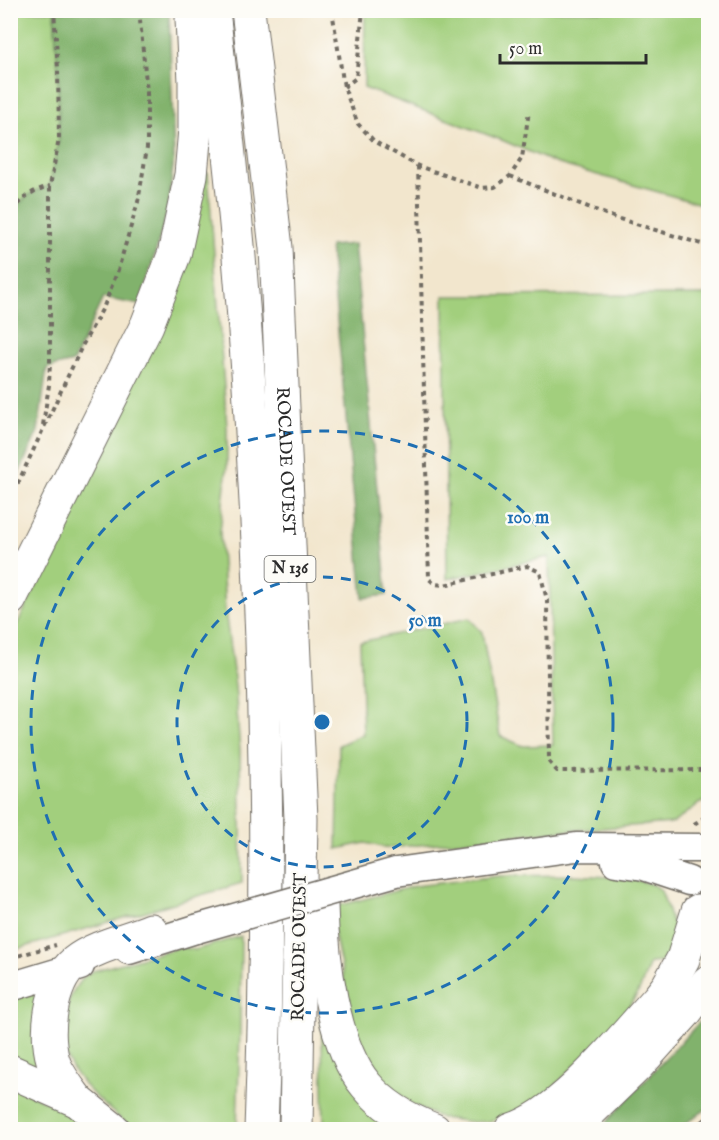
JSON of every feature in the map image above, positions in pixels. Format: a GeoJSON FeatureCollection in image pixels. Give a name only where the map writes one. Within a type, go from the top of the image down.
{"type":"FeatureCollection","features":[{"type":"Feature","properties":{"kind":"highway"},"geometry":{"type":"LineString","coordinates":[[10,599],[147,325],[174,255],[191,175],[195,129],[192,19],[198,10]]}},
{"type":"Feature","properties":{"kind":"highway","name":"ROCADE OUEST"},"geometry":{"type":"LineString","coordinates":[[213,10],[239,255],[254,463],[260,607],[265,847],[265,977],[261,1130]]}},
{"type":"Feature","properties":{"kind":"highway","name":"ROCADE OUEST"},"geometry":{"type":"LineString","coordinates":[[248,10],[276,248],[301,819],[296,1130]]}},
{"type":"Feature","properties":{"kind":"highway"},"geometry":{"type":"LineString","coordinates":[[301,819],[319,846],[325,968],[335,1012],[353,1064],[364,1084],[379,1099],[398,1113],[434,1130]]}},
{"type":"Feature","properties":{"kind":"highway"},"geometry":{"type":"LineString","coordinates":[[511,1130],[540,1117],[567,1095],[658,999],[683,959],[699,904]]}},
{"type":"Feature","properties":{"kind":"highway"},"geometry":{"type":"LineString","coordinates":[[114,1130],[78,1101],[55,1066],[50,1050],[49,1035],[52,1007],[67,970],[86,955],[152,930]]}},
{"type":"Feature","properties":{"kind":"highway"},"geometry":{"type":"LineString","coordinates":[[571,1130],[645,1057],[684,1014],[708,981]]}},
{"type":"Feature","properties":{"kind":"highway"},"geometry":{"type":"LineString","coordinates":[[10,1071],[78,1101]]}},
{"type":"Feature","properties":{"kind":"main road"},"geometry":{"type":"LineString","coordinates":[[10,987],[196,929],[396,872],[706,831]]}},
{"type":"Feature","properties":{"kind":"main road"},"geometry":{"type":"LineString","coordinates":[[699,904],[692,864],[706,831]]}},
{"type":"Feature","properties":{"kind":"main road"},"geometry":{"type":"LineString","coordinates":[[522,855],[628,863],[654,869],[699,904]]}},
{"type":"Feature","properties":{"kind":"main road"},"geometry":{"type":"LineString","coordinates":[[10,968],[152,930],[196,929]]}},
{"type":"Feature","properties":{"kind":"lane"},"geometry":{"type":"LineString","coordinates":[[700,1130],[708,1123]]}},
{"type":"Feature","properties":{"kind":"path"},"geometry":{"type":"LineString","coordinates":[[41,431],[50,385],[50,186],[59,139],[54,10]]}},
{"type":"Feature","properties":{"kind":"path"},"geometry":{"type":"LineString","coordinates":[[10,500],[41,431],[104,306],[118,270],[138,202],[147,148],[147,92],[139,10]]}},
{"type":"Feature","properties":{"kind":"path"},"geometry":{"type":"LineString","coordinates":[[332,10],[344,87],[358,124],[375,142],[418,166],[482,188],[495,187],[510,176],[522,158],[529,111]]}},
{"type":"Feature","properties":{"kind":"path"},"geometry":{"type":"LineString","coordinates":[[344,87],[356,78],[363,10]]}},
{"type":"Feature","properties":{"kind":"path"},"geometry":{"type":"LineString","coordinates":[[418,166],[429,579],[435,584],[444,585],[527,566],[540,572],[547,600],[549,762],[557,771],[708,770]]}},
{"type":"Feature","properties":{"kind":"path"},"geometry":{"type":"LineString","coordinates":[[510,176],[614,217],[708,246]]}},
{"type":"Feature","properties":{"kind":"path"},"geometry":{"type":"LineString","coordinates":[[10,221],[21,200],[39,189],[50,186]]}},
{"type":"Feature","properties":{"kind":"green space"},"geometry":{"type":"Polygon","coordinates":[[[11,11],[54,11],[59,139],[50,186],[28,196],[11,214],[11,11]]]}},
{"type":"Feature","properties":{"kind":"green space"},"geometry":{"type":"Polygon","coordinates":[[[54,11],[169,11],[174,158],[168,209],[140,305],[103,298],[73,362],[47,368],[38,431],[11,491],[11,214],[28,196],[50,186],[59,139],[54,11]]]}},
{"type":"Feature","properties":{"kind":"green space"},"geometry":{"type":"Polygon","coordinates":[[[365,11],[708,11],[708,206],[555,163],[504,141],[364,88],[365,11]]]}},
{"type":"Feature","properties":{"kind":"green space"},"geometry":{"type":"Polygon","coordinates":[[[208,173],[227,427],[227,466],[220,532],[225,610],[235,686],[240,750],[242,883],[11,951],[10,639],[55,548],[166,290],[198,174],[208,173]]]}},
{"type":"Feature","properties":{"kind":"green space"},"geometry":{"type":"Polygon","coordinates":[[[354,244],[387,595],[363,598],[330,246],[354,244]]]}},
{"type":"Feature","properties":{"kind":"green space"},"geometry":{"type":"Polygon","coordinates":[[[708,295],[708,801],[700,803],[673,823],[559,831],[389,848],[365,843],[337,849],[339,745],[363,734],[360,642],[469,618],[482,632],[500,736],[523,746],[553,745],[549,557],[447,579],[444,296],[708,295]]]}},
{"type":"Feature","properties":{"kind":"green space"},"geometry":{"type":"Polygon","coordinates":[[[575,875],[621,878],[656,886],[661,891],[671,919],[680,934],[663,962],[650,963],[639,991],[623,1016],[539,1102],[490,1121],[473,1122],[441,1118],[412,1105],[374,1075],[356,1037],[329,908],[415,886],[499,876],[575,875]]]}},
{"type":"Feature","properties":{"kind":"green space"},"geometry":{"type":"Polygon","coordinates":[[[241,936],[237,1129],[132,1129],[79,1079],[65,1054],[62,1029],[67,1006],[75,988],[93,971],[181,947],[195,950],[241,936]]]}},
{"type":"Feature","properties":{"kind":"green space"},"geometry":{"type":"Polygon","coordinates":[[[45,987],[51,1077],[11,1064],[10,998],[45,987]]]}},
{"type":"Feature","properties":{"kind":"green space"},"geometry":{"type":"Polygon","coordinates":[[[321,1001],[412,1129],[324,1129],[321,1001]]]}},
{"type":"Feature","properties":{"kind":"green space"},"geometry":{"type":"Polygon","coordinates":[[[708,1013],[708,1108],[677,1129],[599,1130],[708,1013]]]}},
{"type":"Feature","properties":{"kind":"green space"},"geometry":{"type":"Polygon","coordinates":[[[11,1085],[73,1115],[92,1130],[11,1130],[11,1085]]]}}]}
